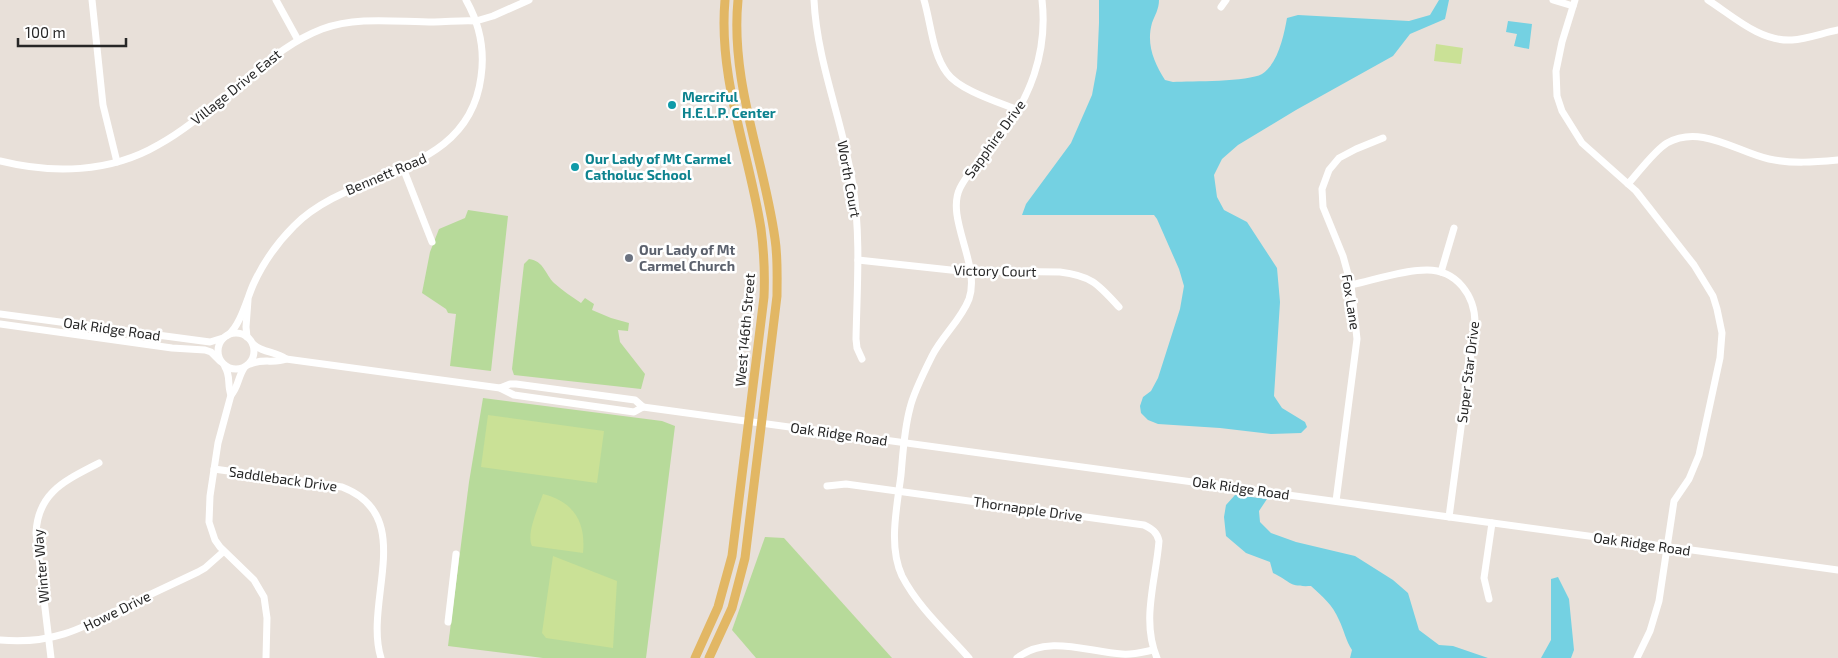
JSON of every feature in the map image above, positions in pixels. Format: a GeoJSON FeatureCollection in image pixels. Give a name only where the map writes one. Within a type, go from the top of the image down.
{"type":"FeatureCollection","features":[{"type":"Feature","properties":{"kind":"main road","name":"West 146th Street"},"geometry":{"type":"LineString","coordinates":[[695,658],[716,613],[730,569],[735,544],[763,306],[764,261],[756,205],[728,82],[724,30],[726,0]]}},
{"type":"Feature","properties":{"kind":"main road","name":"West 146th Street"},"geometry":{"type":"LineString","coordinates":[[709,658],[729,614],[742,571],[747,545],[777,296],[777,258],[770,211],[741,80],[737,39],[738,0]]}},
{"type":"Feature","properties":{"kind":"street"},"geometry":{"type":"LineString","coordinates":[[92,0],[103,105],[117,162]]}},
{"type":"Feature","properties":{"kind":"street"},"geometry":{"type":"LineString","coordinates":[[276,0],[298,40]]}},
{"type":"Feature","properties":{"kind":"street","name":"Bennett Road"},"geometry":{"type":"LineString","coordinates":[[225,336],[235,328],[253,285],[272,251],[303,218],[334,196],[429,156],[443,146],[462,126],[471,111],[479,89],[482,66],[480,38],[476,21],[466,0]]}},
{"type":"Feature","properties":{"kind":"street","name":"Village Drive East"},"geometry":{"type":"LineString","coordinates":[[0,160],[19,166],[59,170],[86,168],[117,162],[145,152],[174,135],[189,125],[269,59],[298,40],[322,30],[350,21],[476,21],[493,16],[529,0]]}},
{"type":"Feature","properties":{"kind":"street","name":"Worth Court"},"geometry":{"type":"LineString","coordinates":[[814,0],[817,35],[854,187],[858,260],[856,339],[857,348],[862,358]]}},
{"type":"Feature","properties":{"kind":"street"},"geometry":{"type":"LineString","coordinates":[[924,0],[943,66],[951,78],[972,91],[1018,110]]}},
{"type":"Feature","properties":{"kind":"street","name":"Sapphire Drive"},"geometry":{"type":"LineString","coordinates":[[969,658],[915,598],[902,576],[897,562],[895,548],[904,442],[910,407],[932,355],[962,312],[968,299],[971,284],[970,272],[957,210],[958,193],[971,172],[999,138],[1018,110],[1033,81],[1043,28],[1042,0]]}},
{"type":"Feature","properties":{"kind":"street"},"geometry":{"type":"LineString","coordinates":[[1221,8],[1226,0]]}},
{"type":"Feature","properties":{"kind":"street"},"geometry":{"type":"LineString","coordinates":[[1553,0],[1574,3],[1558,57],[1556,71],[1557,96],[1562,111],[1582,143],[1628,184],[1656,215],[1706,282],[1717,309],[1722,333],[1720,358],[1699,456],[1689,479],[1674,501],[1655,619],[1637,658]]}},
{"type":"Feature","properties":{"kind":"street"},"geometry":{"type":"LineString","coordinates":[[1708,0],[1755,31],[1779,40],[1802,39],[1838,30]]}},
{"type":"Feature","properties":{"kind":"street"},"geometry":{"type":"LineString","coordinates":[[1628,184],[1662,146],[1678,138],[1688,136],[1706,138],[1768,159],[1791,162],[1838,160]]}},
{"type":"Feature","properties":{"kind":"street","name":"Fox Lane"},"geometry":{"type":"LineString","coordinates":[[1336,501],[1356,353],[1356,323],[1351,285],[1343,256],[1322,201],[1324,183],[1329,170],[1339,158],[1383,138]]}},
{"type":"Feature","properties":{"kind":"street"},"geometry":{"type":"LineString","coordinates":[[403,168],[432,242]]}},
{"type":"Feature","properties":{"kind":"street"},"geometry":{"type":"LineString","coordinates":[[1351,285],[1418,271],[1441,272],[1454,228]]}},
{"type":"Feature","properties":{"kind":"street","name":"Victory Court"},"geometry":{"type":"LineString","coordinates":[[858,260],[970,272],[1073,273],[1092,280],[1099,285],[1119,307]]}},
{"type":"Feature","properties":{"kind":"street","name":"Super Star Drive"},"geometry":{"type":"LineString","coordinates":[[1441,272],[1454,278],[1465,288],[1475,315],[1449,518]]}},
{"type":"Feature","properties":{"kind":"street","name":"Bennett Road"},"geometry":{"type":"LineString","coordinates":[[247,337],[248,300]]}},
{"type":"Feature","properties":{"kind":"street","name":"Oak Ridge Road"},"geometry":{"type":"LineString","coordinates":[[0,314],[206,342],[217,341],[225,336]]}},
{"type":"Feature","properties":{"kind":"street","name":"Oak Ridge Road"},"geometry":{"type":"LineString","coordinates":[[0,324],[172,348],[205,350],[212,352],[222,363]]}},
{"type":"Feature","properties":{"kind":"street"},"geometry":{"type":"LineString","coordinates":[[231,395],[228,371],[222,363],[218,349],[225,336],[238,333],[247,337],[253,344],[254,354],[238,378],[235,390],[231,395],[218,443],[210,496],[209,522],[215,540],[223,552],[254,580],[264,597],[267,618],[266,658]]}},
{"type":"Feature","properties":{"kind":"street","name":"Oak Ridge Road"},"geometry":{"type":"LineString","coordinates":[[253,344],[263,351],[277,354],[286,359],[500,388],[514,395],[634,412],[643,407]]}},
{"type":"Feature","properties":{"kind":"street","name":"Oak Ridge Road"},"geometry":{"type":"LineString","coordinates":[[247,366],[260,360],[276,362],[286,359]]}},
{"type":"Feature","properties":{"kind":"street"},"geometry":{"type":"LineString","coordinates":[[222,363],[234,370],[247,366]]}},
{"type":"Feature","properties":{"kind":"street","name":"Oak Ridge Road"},"geometry":{"type":"LineString","coordinates":[[500,388],[516,384],[635,400],[643,407],[1838,570]]}},
{"type":"Feature","properties":{"kind":"street","name":"Winter Way"},"geometry":{"type":"LineString","coordinates":[[51,658],[36,533],[38,517],[46,499],[52,492],[66,481],[100,463]]}},
{"type":"Feature","properties":{"kind":"street","name":"Saddleback Drive"},"geometry":{"type":"LineString","coordinates":[[214,469],[342,487],[358,495],[370,505],[379,520],[384,539],[377,641],[381,658]]}},
{"type":"Feature","properties":{"kind":"street","name":"Thornapple Drive"},"geometry":{"type":"LineString","coordinates":[[827,486],[846,484],[1144,525],[1155,532],[1159,541],[1149,619],[1150,641],[1153,650]]}},
{"type":"Feature","properties":{"kind":"street"},"geometry":{"type":"LineString","coordinates":[[1488,599],[1484,578],[1492,524]]}},
{"type":"Feature","properties":{"kind":"street","name":"Howe Drive"},"geometry":{"type":"LineString","coordinates":[[0,640],[49,639],[85,627],[198,572],[223,552]]}},
{"type":"Feature","properties":{"kind":"street"},"geometry":{"type":"LineString","coordinates":[[448,622],[456,554]]}},
{"type":"Feature","properties":{"kind":"street"},"geometry":{"type":"LineString","coordinates":[[1016,658],[1030,650],[1049,646],[1122,654],[1153,650],[1157,658]]}},
{"type":"Feature","properties":{"kind":"green space"},"geometry":{"type":"Polygon","coordinates":[[[1436,44],[1463,48],[1461,64],[1434,61],[1436,44]]]}},
{"type":"Feature","properties":{"kind":"green space"},"geometry":{"type":"Polygon","coordinates":[[[468,210],[508,216],[491,371],[450,366],[456,314],[448,313],[446,309],[422,293],[430,252],[439,229],[465,218],[468,210]]]}},
{"type":"Feature","properties":{"kind":"green space"},"geometry":{"type":"Polygon","coordinates":[[[529,259],[538,262],[554,283],[581,303],[585,298],[594,304],[592,310],[629,323],[628,331],[618,330],[620,342],[645,374],[641,389],[514,375],[512,369],[524,264],[529,259]]]}},
{"type":"Feature","properties":{"kind":"green space"},"geometry":{"type":"Polygon","coordinates":[[[483,398],[662,421],[675,426],[646,658],[543,658],[448,646],[469,482],[483,398]]]}},
{"type":"Feature","properties":{"kind":"green space"},"geometry":{"type":"Polygon","coordinates":[[[488,415],[604,431],[597,483],[481,467],[488,415]]]}},
{"type":"Feature","properties":{"kind":"green space"},"geometry":{"type":"Polygon","coordinates":[[[543,494],[563,502],[576,515],[582,532],[583,553],[532,546],[530,535],[543,494]]]}},
{"type":"Feature","properties":{"kind":"green space"},"geometry":{"type":"Polygon","coordinates":[[[765,537],[784,538],[892,658],[756,658],[732,630],[765,537]]]}},
{"type":"Feature","properties":{"kind":"green space"},"geometry":{"type":"Polygon","coordinates":[[[553,556],[617,581],[613,648],[546,638],[542,633],[553,556]]]}},
{"type":"Feature","properties":{"kind":"water"},"geometry":{"type":"Polygon","coordinates":[[[1099,0],[1159,0],[1158,9],[1150,31],[1152,53],[1157,67],[1165,80],[1173,82],[1233,80],[1255,77],[1262,74],[1268,69],[1276,56],[1282,41],[1287,18],[1298,15],[1409,21],[1430,15],[1439,0],[1449,0],[1445,19],[1410,34],[1393,56],[1238,145],[1222,159],[1214,175],[1217,197],[1224,210],[1247,222],[1277,268],[1280,302],[1274,396],[1282,408],[1305,422],[1307,427],[1301,433],[1271,434],[1158,424],[1148,420],[1141,413],[1140,406],[1143,397],[1151,391],[1158,378],[1180,309],[1184,286],[1179,269],[1157,219],[1154,215],[1022,215],[1026,204],[1071,143],[1092,95],[1097,68],[1099,0]]]}},
{"type":"Feature","properties":{"kind":"water"},"geometry":{"type":"Polygon","coordinates":[[[1508,21],[1532,24],[1529,49],[1514,46],[1517,34],[1506,32],[1508,21]]]}},
{"type":"Feature","properties":{"kind":"water"},"geometry":{"type":"Polygon","coordinates":[[[1235,495],[1267,499],[1259,511],[1260,522],[1271,533],[1296,542],[1355,556],[1393,580],[1408,593],[1419,630],[1439,645],[1453,646],[1488,658],[1350,658],[1352,650],[1341,624],[1334,610],[1323,597],[1311,586],[1294,585],[1273,573],[1270,562],[1246,553],[1226,536],[1224,517],[1226,505],[1235,495]]]}},
{"type":"Feature","properties":{"kind":"water"},"geometry":{"type":"Polygon","coordinates":[[[1558,577],[1569,599],[1574,650],[1571,658],[1541,658],[1551,640],[1551,579],[1558,577]]]}},
{"type":"Feature","properties":{"kind":"place","name":"Merciful H.E.L.P. Center"},"geometry":{"type":"Point","coordinates":[672,105]}},
{"type":"Feature","properties":{"kind":"place","name":"Our Lady of Mt Carmel Catholuc School"},"geometry":{"type":"Point","coordinates":[575,167]}},
{"type":"Feature","properties":{"kind":"place","name":"Our Lady of Mt Carmel Church"},"geometry":{"type":"Point","coordinates":[629,258]}}]}
